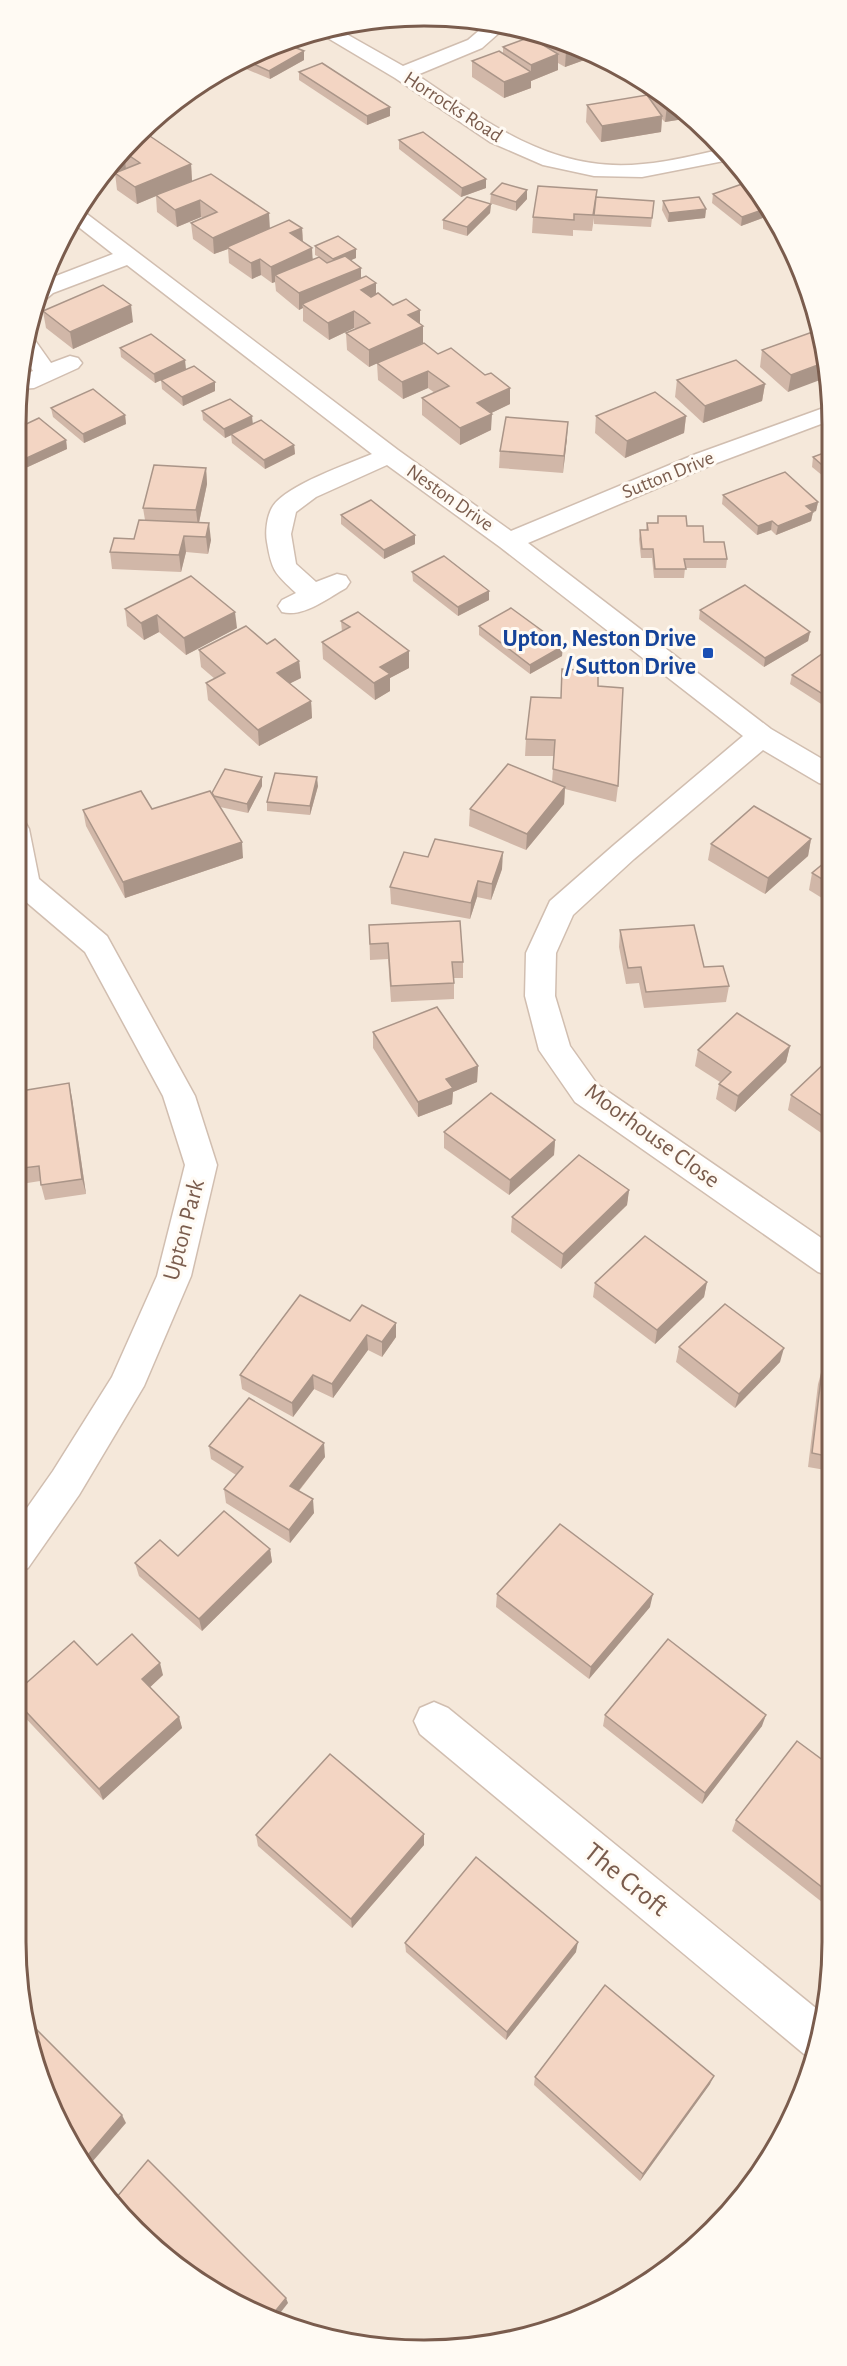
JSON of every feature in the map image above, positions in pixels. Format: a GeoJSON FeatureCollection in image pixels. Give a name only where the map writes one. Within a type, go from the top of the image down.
{"type":"FeatureCollection","features":[{"type":"Feature","properties":{"kind":"street"},"geometry":{"type":"LineString","coordinates":[[402,75],[475,44],[490,31]]}},
{"type":"Feature","properties":{"kind":"street","name":"Horrocks Road"},"geometry":{"type":"LineString","coordinates":[[335,36],[402,75],[497,138],[550,160],[594,170],[642,171],[718,156]]}},
{"type":"Feature","properties":{"kind":"street","name":"Neston Drive"},"geometry":{"type":"LineString","coordinates":[[82,219],[389,455],[510,541],[760,736],[822,772]]}},
{"type":"Feature","properties":{"kind":"street"},"geometry":{"type":"LineString","coordinates":[[51,286],[129,256]]}},
{"type":"Feature","properties":{"kind":"street"},"geometry":{"type":"LineString","coordinates":[[32,352],[47,373]]}},
{"type":"Feature","properties":{"kind":"street"},"geometry":{"type":"LineString","coordinates":[[28,382],[70,363]]}},
{"type":"Feature","properties":{"kind":"street","name":"Sutton Drive"},"geometry":{"type":"LineString","coordinates":[[510,541],[705,459],[822,416]]}},
{"type":"Feature","properties":{"kind":"street"},"geometry":{"type":"LineString","coordinates":[[337,582],[302,599],[284,567],[278,534],[284,509],[307,492],[389,455]]}},
{"type":"Feature","properties":{"kind":"street","name":"Moorhouse Close"},"geometry":{"type":"LineString","coordinates":[[760,736],[561,909],[541,953],[540,996],[555,1050],[586,1093],[822,1256]]}},
{"type":"Feature","properties":{"kind":"street","name":"Upton Park"},"geometry":{"type":"LineString","coordinates":[[26,889],[96,944],[179,1096],[201,1165],[174,1276],[126,1386],[66,1484],[26,1540]]}},
{"type":"Feature","properties":{"kind":"street","name":"The Croft"},"geometry":{"type":"LineString","coordinates":[[434,1722],[811,2033]]}},
{"type":"Feature","properties":{"kind":"shaded area"},"geometry":{"type":"Polygon","coordinates":[[[397,26],[450,26],[527,39],[576,56],[645,93],[686,124],[723,161],[754,202],[791,271],[808,320],[818,372],[822,424],[822,1942],[818,1994],[808,2046],[791,2095],[768,2142],[754,2164],[723,2205],[686,2242],[666,2258],[600,2299],[527,2327],[450,2340],[397,2340],[320,2327],[271,2310],[224,2287],[202,2273],[161,2242],[142,2224],[124,2205],[93,2164],[79,2142],[56,2095],[39,2046],[26,1969],[26,397],[39,320],[67,247],[79,224],[108,181],[124,161],[161,124],[225,79],[271,56],[296,47],[320,39],[372,29],[397,26]]]}},
{"type":"Feature","properties":{"kind":"building"},"geometry":{"type":"Polygon","coordinates":[[[526,39],[541,44],[558,54],[531,65],[503,47],[526,39]]]}},
{"type":"Feature","properties":{"kind":"building"},"geometry":{"type":"Polygon","coordinates":[[[295,47],[304,51],[269,71],[254,64],[295,47]]]}},
{"type":"Feature","properties":{"kind":"building"},"geometry":{"type":"Polygon","coordinates":[[[499,51],[531,72],[504,82],[472,61],[499,51]]]}},
{"type":"Feature","properties":{"kind":"building"},"geometry":{"type":"Polygon","coordinates":[[[322,63],[390,107],[367,116],[299,72],[322,63]]]}},
{"type":"Feature","properties":{"kind":"building"},"geometry":{"type":"Polygon","coordinates":[[[647,95],[662,116],[602,126],[587,105],[647,95]]]}},
{"type":"Feature","properties":{"kind":"building"},"geometry":{"type":"Polygon","coordinates":[[[423,132],[486,179],[462,188],[399,140],[423,132]]]}},
{"type":"Feature","properties":{"kind":"building"},"geometry":{"type":"Polygon","coordinates":[[[149,135],[191,164],[135,187],[115,173],[140,163],[129,156],[149,135]]]}},
{"type":"Feature","properties":{"kind":"building"},"geometry":{"type":"Polygon","coordinates":[[[211,174],[269,213],[213,238],[191,223],[217,212],[200,200],[175,210],[156,195],[211,174]]]}},
{"type":"Feature","properties":{"kind":"building"},"geometry":{"type":"Polygon","coordinates":[[[502,183],[527,190],[516,202],[491,194],[502,183]]]}},
{"type":"Feature","properties":{"kind":"building"},"geometry":{"type":"Polygon","coordinates":[[[741,184],[759,211],[742,217],[713,194],[741,184]]]}},
{"type":"Feature","properties":{"kind":"building"},"geometry":{"type":"Polygon","coordinates":[[[538,186],[597,190],[593,215],[574,214],[574,220],[533,217],[538,186]]]}},
{"type":"Feature","properties":{"kind":"building"},"geometry":{"type":"Polygon","coordinates":[[[467,197],[491,204],[467,227],[443,220],[467,197]]]}},
{"type":"Feature","properties":{"kind":"building"},"geometry":{"type":"Polygon","coordinates":[[[596,197],[654,201],[652,218],[594,215],[596,197]]]}},
{"type":"Feature","properties":{"kind":"building"},"geometry":{"type":"Polygon","coordinates":[[[699,197],[706,209],[669,213],[663,201],[699,197]]]}},
{"type":"Feature","properties":{"kind":"building"},"geometry":{"type":"Polygon","coordinates":[[[289,220],[302,228],[290,233],[312,248],[271,267],[260,259],[251,263],[227,247],[289,220]]]}},
{"type":"Feature","properties":{"kind":"building"},"geometry":{"type":"Polygon","coordinates":[[[338,236],[356,249],[333,259],[315,246],[338,236]]]}},
{"type":"Feature","properties":{"kind":"building"},"geometry":{"type":"Polygon","coordinates":[[[345,256],[361,268],[299,293],[275,275],[319,257],[327,263],[345,256]]]}},
{"type":"Feature","properties":{"kind":"building"},"geometry":{"type":"Polygon","coordinates":[[[366,276],[376,283],[361,290],[371,297],[378,293],[393,305],[406,299],[420,310],[408,315],[423,326],[369,350],[346,333],[370,323],[354,311],[328,323],[302,304],[366,276]]]}},
{"type":"Feature","properties":{"kind":"building"},"geometry":{"type":"Polygon","coordinates":[[[103,285],[131,305],[70,332],[43,311],[103,285]]]}},
{"type":"Feature","properties":{"kind":"building"},"geometry":{"type":"Polygon","coordinates":[[[811,333],[817,365],[791,375],[762,350],[811,333]]]}},
{"type":"Feature","properties":{"kind":"building"},"geometry":{"type":"Polygon","coordinates":[[[151,334],[185,360],[154,374],[120,348],[151,334]]]}},
{"type":"Feature","properties":{"kind":"building"},"geometry":{"type":"Polygon","coordinates":[[[424,343],[438,354],[451,348],[485,375],[491,373],[510,388],[477,403],[492,414],[460,428],[422,398],[449,386],[428,371],[402,382],[377,363],[424,343]]]}},
{"type":"Feature","properties":{"kind":"building"},"geometry":{"type":"Polygon","coordinates":[[[736,360],[765,384],[705,406],[677,380],[736,360]]]}},
{"type":"Feature","properties":{"kind":"building"},"geometry":{"type":"Polygon","coordinates":[[[194,366],[215,382],[182,397],[161,380],[194,366]]]}},
{"type":"Feature","properties":{"kind":"building"},"geometry":{"type":"Polygon","coordinates":[[[93,389],[125,415],[83,434],[51,408],[93,389]]]}},
{"type":"Feature","properties":{"kind":"building"},"geometry":{"type":"Polygon","coordinates":[[[655,392],[686,416],[627,441],[596,416],[655,392]]]}},
{"type":"Feature","properties":{"kind":"building"},"geometry":{"type":"Polygon","coordinates":[[[230,399],[252,416],[224,429],[202,411],[230,399]]]}},
{"type":"Feature","properties":{"kind":"building"},"geometry":{"type":"Polygon","coordinates":[[[506,417],[568,422],[564,456],[500,451],[506,417]]]}},
{"type":"Feature","properties":{"kind":"building"},"geometry":{"type":"Polygon","coordinates":[[[39,418],[66,440],[26,458],[26,424],[39,418]]]}},
{"type":"Feature","properties":{"kind":"building"},"geometry":{"type":"Polygon","coordinates":[[[261,420],[294,445],[264,460],[231,434],[261,420]]]}},
{"type":"Feature","properties":{"kind":"building"},"geometry":{"type":"Polygon","coordinates":[[[822,454],[822,465],[813,457],[822,454]]]}},
{"type":"Feature","properties":{"kind":"building"},"geometry":{"type":"Polygon","coordinates":[[[154,465],[206,468],[196,510],[143,508],[154,465]]]}},
{"type":"Feature","properties":{"kind":"building"},"geometry":{"type":"Polygon","coordinates":[[[785,472],[818,502],[806,506],[813,512],[778,526],[772,521],[758,526],[723,495],[785,472]]]}},
{"type":"Feature","properties":{"kind":"building"},"geometry":{"type":"Polygon","coordinates":[[[371,500],[415,535],[384,550],[341,515],[371,500]]]}},
{"type":"Feature","properties":{"kind":"building"},"geometry":{"type":"Polygon","coordinates":[[[658,516],[686,516],[687,526],[703,526],[704,542],[724,542],[727,559],[684,559],[686,569],[655,569],[653,549],[642,549],[640,530],[648,530],[647,523],[658,523],[658,516]]]}},
{"type":"Feature","properties":{"kind":"building"},"geometry":{"type":"Polygon","coordinates":[[[139,520],[209,523],[206,537],[184,536],[179,555],[110,552],[114,538],[134,539],[139,520]]]}},
{"type":"Feature","properties":{"kind":"building"},"geometry":{"type":"Polygon","coordinates":[[[444,556],[489,591],[458,607],[412,572],[444,556]]]}},
{"type":"Feature","properties":{"kind":"building"},"geometry":{"type":"Polygon","coordinates":[[[191,576],[235,612],[184,638],[157,615],[141,623],[125,609],[191,576]]]}},
{"type":"Feature","properties":{"kind":"building"},"geometry":{"type":"Polygon","coordinates":[[[745,585],[810,632],[765,658],[700,610],[745,585]]]}},
{"type":"Feature","properties":{"kind":"building"},"geometry":{"type":"Polygon","coordinates":[[[511,608],[563,646],[530,665],[479,626],[511,608]]]}},
{"type":"Feature","properties":{"kind":"building"},"geometry":{"type":"Polygon","coordinates":[[[358,612],[409,651],[380,667],[390,674],[374,683],[322,642],[350,627],[341,621],[358,612]]]}},
{"type":"Feature","properties":{"kind":"building"},"geometry":{"type":"Polygon","coordinates":[[[246,626],[267,644],[275,639],[299,661],[277,673],[311,701],[258,730],[206,683],[225,673],[199,650],[246,626]]]}},
{"type":"Feature","properties":{"kind":"building"},"geometry":{"type":"Polygon","coordinates":[[[822,654],[822,694],[792,675],[822,654]]]}},
{"type":"Feature","properties":{"kind":"building"},"geometry":{"type":"Polygon","coordinates":[[[562,669],[598,671],[598,686],[623,688],[618,786],[553,769],[555,740],[526,739],[531,697],[561,698],[562,669]]]}},
{"type":"Feature","properties":{"kind":"building"},"geometry":{"type":"Polygon","coordinates":[[[508,764],[565,787],[527,834],[470,809],[508,764]]]}},
{"type":"Feature","properties":{"kind":"building"},"geometry":{"type":"Polygon","coordinates":[[[225,769],[262,777],[247,804],[214,796],[212,793],[225,769]]]}},
{"type":"Feature","properties":{"kind":"building"},"geometry":{"type":"Polygon","coordinates":[[[275,773],[317,777],[310,806],[267,802],[275,773]]]}},
{"type":"Feature","properties":{"kind":"building"},"geometry":{"type":"Polygon","coordinates":[[[141,791],[152,809],[210,791],[242,842],[123,882],[83,810],[141,791]]]}},
{"type":"Feature","properties":{"kind":"building"},"geometry":{"type":"Polygon","coordinates":[[[754,806],[811,839],[768,878],[711,844],[754,806]]]}},
{"type":"Feature","properties":{"kind":"building"},"geometry":{"type":"Polygon","coordinates":[[[435,839],[503,852],[492,884],[478,881],[471,903],[390,887],[404,852],[428,857],[435,839]]]}},
{"type":"Feature","properties":{"kind":"building"},"geometry":{"type":"Polygon","coordinates":[[[822,865],[822,879],[812,873],[822,865]]]}},
{"type":"Feature","properties":{"kind":"building"},"geometry":{"type":"Polygon","coordinates":[[[460,921],[463,962],[452,962],[454,983],[391,986],[388,943],[370,944],[369,925],[460,921]]]}},
{"type":"Feature","properties":{"kind":"building"},"geometry":{"type":"Polygon","coordinates":[[[694,925],[704,967],[723,966],[729,986],[646,992],[641,967],[628,968],[620,930],[694,925]]]}},
{"type":"Feature","properties":{"kind":"building"},"geometry":{"type":"Polygon","coordinates":[[[437,1007],[478,1066],[446,1079],[453,1088],[418,1102],[373,1032],[437,1007]]]}},
{"type":"Feature","properties":{"kind":"building"},"geometry":{"type":"Polygon","coordinates":[[[737,1013],[790,1046],[738,1096],[719,1084],[731,1072],[698,1050],[737,1013]]]}},
{"type":"Feature","properties":{"kind":"building"},"geometry":{"type":"Polygon","coordinates":[[[822,1066],[822,1116],[791,1095],[822,1066]]]}},
{"type":"Feature","properties":{"kind":"building"},"geometry":{"type":"Polygon","coordinates":[[[69,1083],[82,1179],[41,1185],[39,1166],[26,1168],[26,1090],[69,1083]]]}},
{"type":"Feature","properties":{"kind":"building"},"geometry":{"type":"Polygon","coordinates":[[[491,1093],[555,1140],[510,1180],[444,1132],[491,1093]]]}},
{"type":"Feature","properties":{"kind":"building"},"geometry":{"type":"Polygon","coordinates":[[[579,1155],[629,1190],[563,1254],[512,1217],[579,1155]]]}},
{"type":"Feature","properties":{"kind":"building"},"geometry":{"type":"Polygon","coordinates":[[[645,1236],[707,1282],[657,1330],[595,1283],[645,1236]]]}},
{"type":"Feature","properties":{"kind":"building"},"geometry":{"type":"Polygon","coordinates":[[[300,1295],[350,1321],[362,1305],[396,1323],[382,1342],[367,1335],[332,1384],[313,1375],[292,1403],[240,1375],[300,1295]]]}},
{"type":"Feature","properties":{"kind":"building"},"geometry":{"type":"Polygon","coordinates":[[[725,1304],[784,1348],[739,1394],[679,1347],[725,1304]]]}},
{"type":"Feature","properties":{"kind":"building"},"geometry":{"type":"Polygon","coordinates":[[[822,1370],[822,1455],[812,1453],[822,1370]]]}},
{"type":"Feature","properties":{"kind":"building"},"geometry":{"type":"Polygon","coordinates":[[[249,1398],[324,1443],[290,1486],[313,1499],[289,1530],[224,1489],[243,1467],[209,1446],[249,1398]]]}},
{"type":"Feature","properties":{"kind":"building"},"geometry":{"type":"Polygon","coordinates":[[[224,1511],[270,1549],[199,1619],[135,1563],[160,1540],[178,1556],[224,1511]]]}},
{"type":"Feature","properties":{"kind":"building"},"geometry":{"type":"Polygon","coordinates":[[[560,1524],[653,1594],[591,1667],[497,1594],[560,1524]]]}},
{"type":"Feature","properties":{"kind":"building"},"geometry":{"type":"Polygon","coordinates":[[[132,1634],[160,1663],[142,1679],[179,1717],[99,1789],[26,1712],[26,1683],[74,1641],[97,1665],[132,1634]]]}},
{"type":"Feature","properties":{"kind":"building"},"geometry":{"type":"Polygon","coordinates":[[[668,1639],[766,1715],[705,1793],[605,1715],[668,1639]]]}},
{"type":"Feature","properties":{"kind":"building"},"geometry":{"type":"Polygon","coordinates":[[[797,1741],[822,1760],[822,1887],[736,1820],[797,1741]]]}},
{"type":"Feature","properties":{"kind":"building"},"geometry":{"type":"Polygon","coordinates":[[[330,1754],[424,1834],[351,1919],[256,1835],[330,1754]]]}},
{"type":"Feature","properties":{"kind":"building"},"geometry":{"type":"Polygon","coordinates":[[[476,1857],[578,1942],[507,2032],[405,1943],[476,1857]]]}},
{"type":"Feature","properties":{"kind":"building"},"geometry":{"type":"Polygon","coordinates":[[[605,1985],[714,2076],[643,2174],[535,2077],[605,1985]]]}},
{"type":"Feature","properties":{"kind":"building"},"geometry":{"type":"Polygon","coordinates":[[[35,2028],[122,2115],[88,2155],[56,2095],[35,2028]]]}},
{"type":"Feature","properties":{"kind":"building"},"geometry":{"type":"Polygon","coordinates":[[[148,2160],[286,2298],[275,2311],[224,2287],[161,2242],[117,2197],[148,2160]]]}},
{"type":"Feature","properties":{"kind":"place","name":"Upton, Neston Drive / Sutton Drive"},"geometry":{"type":"Point","coordinates":[708,653]}}]}
